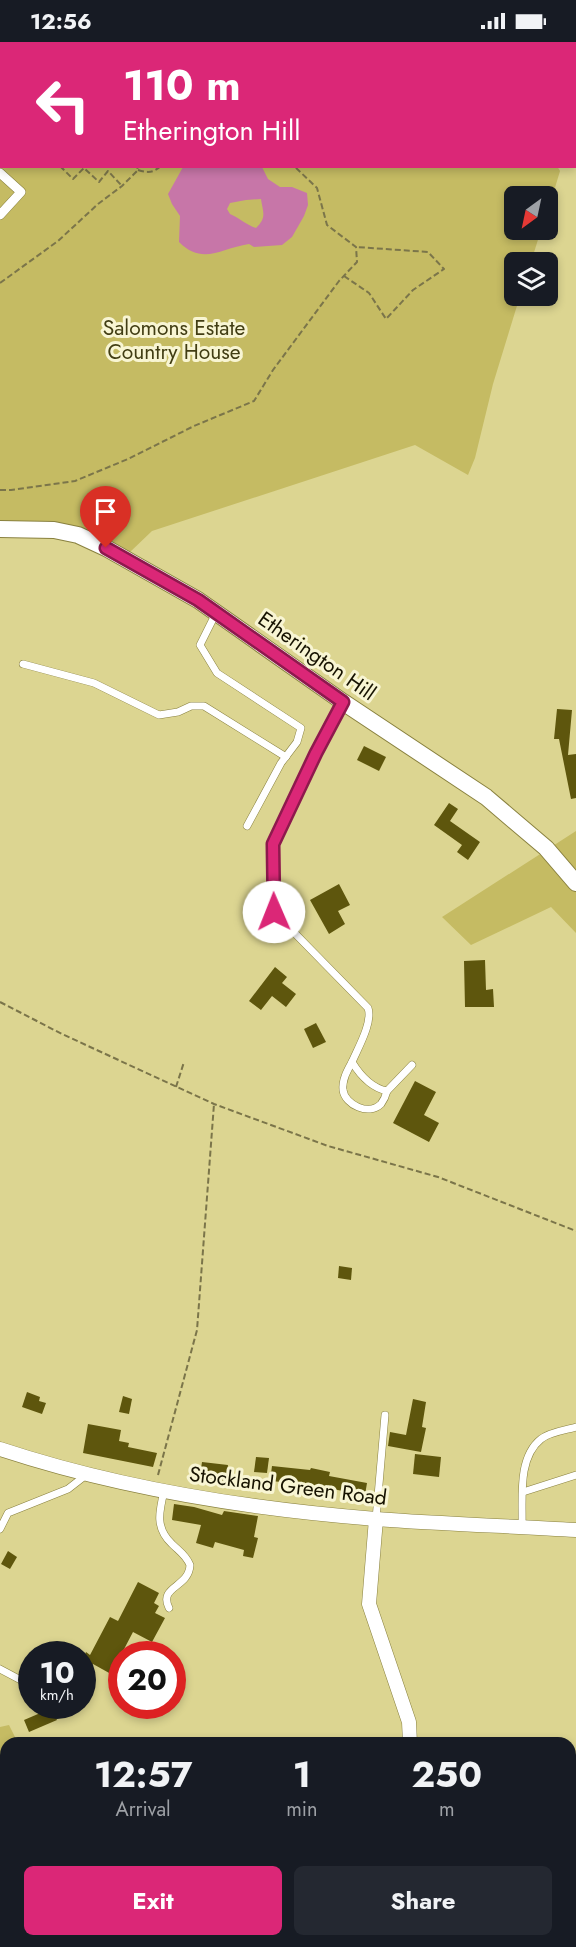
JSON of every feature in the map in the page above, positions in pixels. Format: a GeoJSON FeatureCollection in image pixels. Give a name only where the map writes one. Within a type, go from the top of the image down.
{"type":"FeatureCollection","features":[{"type":"Feature","properties":{"kind":"street"},"geometry":{"type":"LineString","coordinates":[[0,170],[21,192],[0,215]]}},
{"type":"Feature","properties":{"kind":"street","name":"Etherington Hill"},"geometry":{"type":"LineString","coordinates":[[0,529],[54,530],[78,535],[106,548],[198,600],[343,702],[486,797],[546,848],[576,883]]}},
{"type":"Feature","properties":{"kind":"street","name":"Stockland Green Road"},"geometry":{"type":"LineString","coordinates":[[0,1449],[159,1491],[266,1508],[376,1519],[576,1530]]}},
{"type":"Feature","properties":{"kind":"street"},"geometry":{"type":"LineString","coordinates":[[376,1519],[369,1604],[409,1722],[410,1737]]}},
{"type":"Feature","properties":{"kind":"lane"},"geometry":{"type":"LineString","coordinates":[[216,614],[200,645],[217,673],[301,728],[297,742],[281,763],[247,826]]}},
{"type":"Feature","properties":{"kind":"lane"},"geometry":{"type":"LineString","coordinates":[[23,664],[94,683],[159,715],[178,712],[191,706],[204,706],[286,757]]}},
{"type":"Feature","properties":{"kind":"lane"},"geometry":{"type":"LineString","coordinates":[[343,702],[273,844],[274,912],[368,1008],[370,1014],[368,1022],[343,1084],[344,1093],[351,1102],[362,1109],[372,1109],[383,1102],[387,1091],[412,1065]]}},
{"type":"Feature","properties":{"kind":"lane"},"geometry":{"type":"LineString","coordinates":[[352,1062],[367,1080],[387,1091]]}},
{"type":"Feature","properties":{"kind":"lane"},"geometry":{"type":"LineString","coordinates":[[376,1519],[385,1415]]}},
{"type":"Feature","properties":{"kind":"lane"},"geometry":{"type":"LineString","coordinates":[[522,1527],[526,1461],[531,1449],[543,1437],[576,1427]]}},
{"type":"Feature","properties":{"kind":"lane"},"geometry":{"type":"LineString","coordinates":[[0,1530],[8,1513],[68,1489],[88,1473]]}},
{"type":"Feature","properties":{"kind":"lane"},"geometry":{"type":"LineString","coordinates":[[523,1491],[576,1475]]}},
{"type":"Feature","properties":{"kind":"lane"},"geometry":{"type":"LineString","coordinates":[[159,1491],[158,1522],[161,1532],[182,1552],[190,1565],[187,1578],[169,1591],[167,1599],[170,1608]]}},
{"type":"Feature","properties":{"kind":"lane"},"geometry":{"type":"LineString","coordinates":[[0,1669],[18,1679]]}},
{"type":"Feature","properties":{"kind":"path"},"geometry":{"type":"LineString","coordinates":[[62,168],[74,179],[84,168],[99,182],[108,171],[122,186]]}},
{"type":"Feature","properties":{"kind":"path"},"geometry":{"type":"LineString","coordinates":[[0,283],[58,241],[98,204],[122,186],[137,168],[146,173],[154,172],[159,168]]}},
{"type":"Feature","properties":{"kind":"path"},"geometry":{"type":"LineString","coordinates":[[296,168],[317,188],[327,225],[356,247],[428,252],[444,269],[413,290],[387,319],[369,293],[344,276]]}},
{"type":"Feature","properties":{"kind":"path"},"geometry":{"type":"LineString","coordinates":[[0,490],[75,481],[254,401],[273,370],[357,262],[356,247]]}},
{"type":"Feature","properties":{"kind":"path"},"geometry":{"type":"LineString","coordinates":[[0,1002],[62,1035],[214,1104],[327,1146],[438,1177],[576,1231]]}},
{"type":"Feature","properties":{"kind":"path"},"geometry":{"type":"LineString","coordinates":[[176,1087],[184,1062]]}},
{"type":"Feature","properties":{"kind":"path"},"geometry":{"type":"LineString","coordinates":[[159,1491],[197,1330],[214,1104]]}},
{"type":"Feature","properties":{"kind":"green space","name":"Salomons Estate Country House"},"geometry":{"type":"Polygon","coordinates":[[[0,168],[558,168],[560,171],[556,186],[504,186],[504,240],[538,240],[534,252],[504,252],[504,306],[517,306],[493,384],[475,458],[468,475],[415,445],[152,531],[129,553],[0,522],[0,168]]]}},
{"type":"Feature","properties":{"kind":"green space"},"geometry":{"type":"Polygon","coordinates":[[[576,831],[576,933],[551,907],[471,945],[442,917],[576,831]]]}},
{"type":"Feature","properties":{"kind":"green space"},"geometry":{"type":"Polygon","coordinates":[[[9,1725],[15,1737],[0,1737],[0,1727],[9,1725]]]}},
{"type":"Feature","properties":{"kind":"shaded area"},"geometry":{"type":"Polygon","coordinates":[[[182,168],[262,168],[268,179],[280,187],[292,187],[307,193],[308,205],[292,237],[282,245],[254,247],[249,244],[204,254],[196,253],[179,242],[180,216],[168,194],[182,168]],[[261,199],[230,203],[227,209],[230,214],[256,228],[263,218],[261,199]]]}},
{"type":"Feature","properties":{"kind":"building"},"geometry":{"type":"Polygon","coordinates":[[[557,709],[572,710],[568,755],[576,754],[576,798],[571,799],[559,739],[554,739],[557,709]]]}},
{"type":"Feature","properties":{"kind":"building"},"geometry":{"type":"Polygon","coordinates":[[[364,746],[386,757],[379,771],[357,760],[364,746]]]}},
{"type":"Feature","properties":{"kind":"building"},"geometry":{"type":"Polygon","coordinates":[[[449,803],[458,809],[450,821],[480,842],[468,860],[457,852],[462,845],[434,825],[449,803]]]}},
{"type":"Feature","properties":{"kind":"building"},"geometry":{"type":"Polygon","coordinates":[[[339,884],[350,905],[338,911],[345,924],[329,934],[310,900],[339,884]]]}},
{"type":"Feature","properties":{"kind":"building"},"geometry":{"type":"Polygon","coordinates":[[[485,960],[486,990],[493,989],[494,1007],[465,1007],[464,961],[485,960]]]}},
{"type":"Feature","properties":{"kind":"building"},"geometry":{"type":"Polygon","coordinates":[[[275,967],[287,977],[282,983],[296,994],[286,1007],[272,996],[261,1010],[249,1001],[275,967]]]}},
{"type":"Feature","properties":{"kind":"building"},"geometry":{"type":"Polygon","coordinates":[[[316,1023],[326,1042],[313,1048],[304,1029],[316,1023]]]}},
{"type":"Feature","properties":{"kind":"building"},"geometry":{"type":"Polygon","coordinates":[[[415,1081],[436,1092],[424,1115],[439,1123],[429,1142],[393,1123],[415,1081]]]}},
{"type":"Feature","properties":{"kind":"building"},"geometry":{"type":"Polygon","coordinates":[[[339,1266],[352,1268],[351,1280],[338,1278],[339,1266]]]}},
{"type":"Feature","properties":{"kind":"building"},"geometry":{"type":"Polygon","coordinates":[[[27,1392],[40,1397],[39,1401],[46,1403],[42,1414],[22,1407],[27,1392]]]}},
{"type":"Feature","properties":{"kind":"building"},"geometry":{"type":"Polygon","coordinates":[[[123,1396],[132,1399],[129,1414],[119,1412],[123,1396]]]}},
{"type":"Feature","properties":{"kind":"building"},"geometry":{"type":"Polygon","coordinates":[[[413,1399],[426,1402],[422,1427],[426,1428],[421,1452],[388,1446],[390,1432],[406,1435],[413,1399]]]}},
{"type":"Feature","properties":{"kind":"building"},"geometry":{"type":"Polygon","coordinates":[[[88,1424],[121,1430],[119,1441],[129,1443],[128,1447],[157,1453],[153,1467],[83,1453],[88,1424]]]}},
{"type":"Feature","properties":{"kind":"building"},"geometry":{"type":"Polygon","coordinates":[[[415,1454],[441,1457],[439,1477],[413,1474],[415,1454]]]}},
{"type":"Feature","properties":{"kind":"building"},"geometry":{"type":"Polygon","coordinates":[[[256,1457],[269,1458],[267,1473],[254,1472],[256,1457]]]}},
{"type":"Feature","properties":{"kind":"building"},"geometry":{"type":"Polygon","coordinates":[[[202,1462],[228,1465],[226,1486],[199,1483],[202,1462]]]}},
{"type":"Feature","properties":{"kind":"building"},"geometry":{"type":"Polygon","coordinates":[[[272,1466],[310,1470],[311,1468],[330,1472],[329,1476],[367,1483],[365,1495],[305,1484],[270,1481],[272,1466]]]}},
{"type":"Feature","properties":{"kind":"building"},"geometry":{"type":"Polygon","coordinates":[[[174,1504],[222,1515],[224,1511],[258,1516],[254,1537],[258,1538],[253,1558],[243,1556],[244,1550],[215,1542],[213,1548],[196,1543],[201,1525],[172,1520],[174,1504]]]}},
{"type":"Feature","properties":{"kind":"building"},"geometry":{"type":"Polygon","coordinates":[[[8,1551],[17,1557],[10,1569],[1,1564],[8,1551]]]}},
{"type":"Feature","properties":{"kind":"building"},"geometry":{"type":"Polygon","coordinates":[[[138,1582],[159,1593],[154,1603],[159,1606],[155,1613],[165,1618],[153,1641],[133,1632],[128,1641],[108,1641],[108,1672],[96,1666],[96,1644],[110,1617],[118,1621],[138,1582]]]}},
{"type":"Feature","properties":{"kind":"building"},"geometry":{"type":"Polygon","coordinates":[[[57,1719],[57,1720],[29,1732],[24,1720],[57,1719]]]}},
{"type":"Feature","properties":{"kind":"route"},"geometry":{"type":"LineString","coordinates":[[106,548],[198,600],[343,702],[273,844],[274,912]]}}]}
